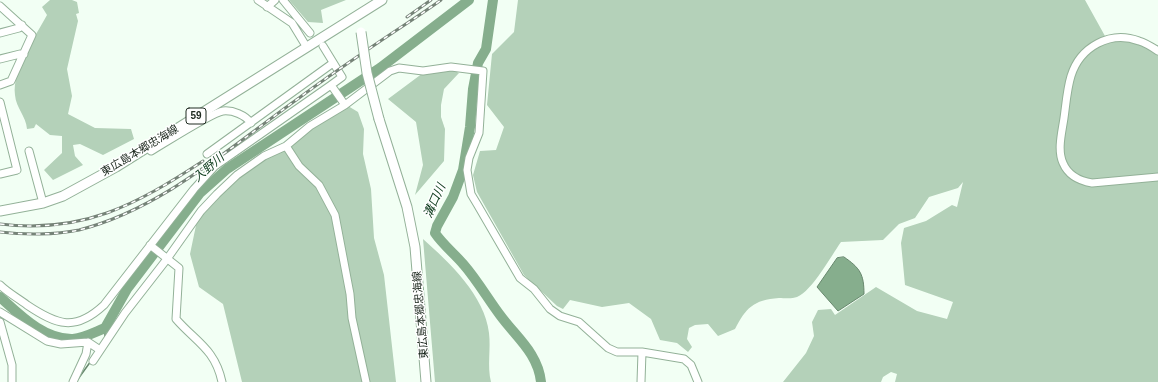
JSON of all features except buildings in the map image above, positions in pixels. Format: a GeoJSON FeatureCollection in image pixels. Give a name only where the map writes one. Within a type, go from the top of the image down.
{"type":"FeatureCollection","features":[{"type":"Feature","properties":{"kind":"main road","name":"東広島本郷忠海線"},"geometry":{"type":"LineString","coordinates":[[0,211],[43,202],[63,196],[147,147],[306,46],[382,0]]}},
{"type":"Feature","properties":{"kind":"main road","name":"東広島本郷忠海線"},"geometry":{"type":"LineString","coordinates":[[352,18],[361,32],[368,73],[379,119],[407,207],[415,247],[426,382]]}},
{"type":"Feature","properties":{"kind":"street"},"geometry":{"type":"LineString","coordinates":[[258,0],[292,23],[306,46]]}},
{"type":"Feature","properties":{"kind":"street"},"geometry":{"type":"LineString","coordinates":[[267,7],[276,0]]}},
{"type":"Feature","properties":{"kind":"street"},"geometry":{"type":"LineString","coordinates":[[283,0],[310,33]]}},
{"type":"Feature","properties":{"kind":"street"},"geometry":{"type":"LineString","coordinates":[[0,6],[32,35],[12,80],[0,84]]}},
{"type":"Feature","properties":{"kind":"street"},"geometry":{"type":"LineString","coordinates":[[0,30],[0,33],[22,26]]}},
{"type":"Feature","properties":{"kind":"street"},"geometry":{"type":"LineString","coordinates":[[1158,51],[1138,40],[1127,38],[1103,41],[1087,50],[1077,63],[1071,77],[1060,149],[1063,164],[1067,170],[1082,182],[1092,183],[1158,178]]}},
{"type":"Feature","properties":{"kind":"street"},"geometry":{"type":"LineString","coordinates":[[0,285],[50,319],[65,323],[78,322],[88,318],[104,305],[194,189],[215,166],[333,87],[342,77],[323,46]]}},
{"type":"Feature","properties":{"kind":"street"},"geometry":{"type":"LineString","coordinates":[[0,59],[24,54]]}},
{"type":"Feature","properties":{"kind":"street"},"geometry":{"type":"LineString","coordinates":[[207,154],[333,63]]}},
{"type":"Feature","properties":{"kind":"street"},"geometry":{"type":"LineString","coordinates":[[73,382],[86,354],[124,313],[201,211],[237,175],[264,156],[286,146],[310,126],[390,71],[399,68],[423,71],[451,66],[483,71],[481,123],[479,133],[469,158],[467,170],[471,194],[520,278],[534,290],[550,309],[560,316],[579,322],[608,348],[616,352],[642,352],[684,360],[691,366],[698,382]]}},
{"type":"Feature","properties":{"kind":"street"},"geometry":{"type":"LineString","coordinates":[[333,87],[344,104]]}},
{"type":"Feature","properties":{"kind":"street"},"geometry":{"type":"LineString","coordinates":[[0,102],[16,170],[0,174]]}},
{"type":"Feature","properties":{"kind":"street"},"geometry":{"type":"LineString","coordinates":[[147,147],[151,151],[218,112],[237,113],[248,119],[251,123]]}},
{"type":"Feature","properties":{"kind":"street"},"geometry":{"type":"LineString","coordinates":[[286,146],[299,166],[319,185],[335,215],[366,382]]}},
{"type":"Feature","properties":{"kind":"street"},"geometry":{"type":"LineString","coordinates":[[29,151],[43,202]]}},
{"type":"Feature","properties":{"kind":"street"},"geometry":{"type":"LineString","coordinates":[[150,245],[179,268],[176,319],[212,355],[219,370],[222,382]]}},
{"type":"Feature","properties":{"kind":"street"},"geometry":{"type":"LineString","coordinates":[[0,312],[47,341],[61,344],[95,346]]}},
{"type":"Feature","properties":{"kind":"street"},"geometry":{"type":"LineString","coordinates":[[0,322],[12,365],[12,382]]}},
{"type":"Feature","properties":{"kind":"street"},"geometry":{"type":"LineString","coordinates":[[93,361],[95,346]]}},
{"type":"Feature","properties":{"kind":"street"},"geometry":{"type":"LineString","coordinates":[[641,382],[642,352]]}},
{"type":"Feature","properties":{"kind":"shaded area"},"geometry":{"type":"Polygon","coordinates":[[[50,0],[72,0],[77,2],[79,13],[76,14],[78,21],[67,69],[72,96],[68,114],[95,128],[131,129],[134,139],[103,155],[80,144],[73,145],[75,156],[83,165],[53,180],[44,170],[62,153],[62,136],[50,135],[36,124],[34,128],[27,129],[15,95],[17,75],[25,54],[47,15],[42,7],[50,0]]]}},
{"type":"Feature","properties":{"kind":"shaded area"},"geometry":{"type":"Polygon","coordinates":[[[289,0],[346,0],[321,10],[323,23],[308,22],[289,0]]]}},
{"type":"Feature","properties":{"kind":"shaded area"},"geometry":{"type":"Polygon","coordinates":[[[518,0],[1085,0],[1105,36],[1131,36],[1156,46],[1158,45],[1158,382],[895,382],[897,374],[891,372],[883,377],[881,382],[783,382],[806,353],[814,336],[812,322],[818,310],[831,309],[835,315],[876,287],[917,311],[947,319],[953,302],[905,285],[901,243],[904,228],[926,221],[952,205],[957,207],[963,182],[958,188],[929,197],[915,218],[899,224],[883,240],[841,242],[815,281],[809,288],[797,297],[770,299],[757,303],[747,310],[735,329],[718,336],[708,324],[695,325],[689,328],[687,339],[692,347],[688,352],[677,343],[660,340],[651,319],[629,303],[602,307],[570,300],[563,309],[557,306],[524,275],[477,192],[473,175],[480,151],[496,150],[504,127],[487,105],[492,54],[514,32],[518,0]]]}},
{"type":"Feature","properties":{"kind":"shaded area"},"geometry":{"type":"Polygon","coordinates":[[[450,69],[459,73],[444,89],[441,105],[441,117],[445,129],[444,161],[415,195],[423,165],[416,122],[388,99],[423,73],[450,69]]]}},
{"type":"Feature","properties":{"kind":"shaded area"},"geometry":{"type":"Polygon","coordinates":[[[348,106],[358,112],[364,129],[363,154],[371,189],[374,238],[384,275],[396,382],[242,382],[223,304],[199,287],[190,254],[199,211],[240,176],[348,106]]]}},
{"type":"Feature","properties":{"kind":"shaded area"},"geometry":{"type":"Polygon","coordinates":[[[423,239],[454,269],[473,293],[481,306],[489,333],[489,370],[491,382],[435,382],[423,239]]]}},
{"type":"Feature","properties":{"kind":"shaded area"},"geometry":{"type":"Polygon","coordinates":[[[844,257],[860,272],[863,281],[864,294],[838,311],[817,287],[837,258],[844,257]]]}},
{"type":"Feature","properties":{"kind":"waterway","name":"入野川"},"geometry":{"type":"LineString","coordinates":[[0,297],[24,318],[42,331],[62,338],[73,339],[105,328],[127,289],[200,193],[227,169],[380,68],[469,0]]}},
{"type":"Feature","properties":{"kind":"waterway","name":"溝口川"},"geometry":{"type":"LineString","coordinates":[[493,0],[486,49],[478,63],[473,89],[470,127],[463,170],[453,197],[437,226],[435,233],[469,271],[500,315],[531,354],[536,362],[541,382]]}},
{"type":"Feature","properties":{"kind":"waterway"},"geometry":{"type":"LineString","coordinates":[[105,328],[105,337]]}},
{"type":"Feature","properties":{"kind":"waterway"},"geometry":{"type":"LineString","coordinates":[[78,379],[91,361]]}},
{"type":"Feature","properties":{"kind":"railway"},"geometry":{"type":"LineString","coordinates":[[407,17],[431,0]]}},
{"type":"Feature","properties":{"kind":"railway"},"geometry":{"type":"LineString","coordinates":[[0,232],[40,234],[79,230],[109,220],[139,207],[167,192],[221,156],[326,78],[441,0]]}},
{"type":"Feature","properties":{"kind":"railway"},"geometry":{"type":"LineString","coordinates":[[0,224],[30,226],[57,225],[108,213],[155,191],[203,161]]}}]}
